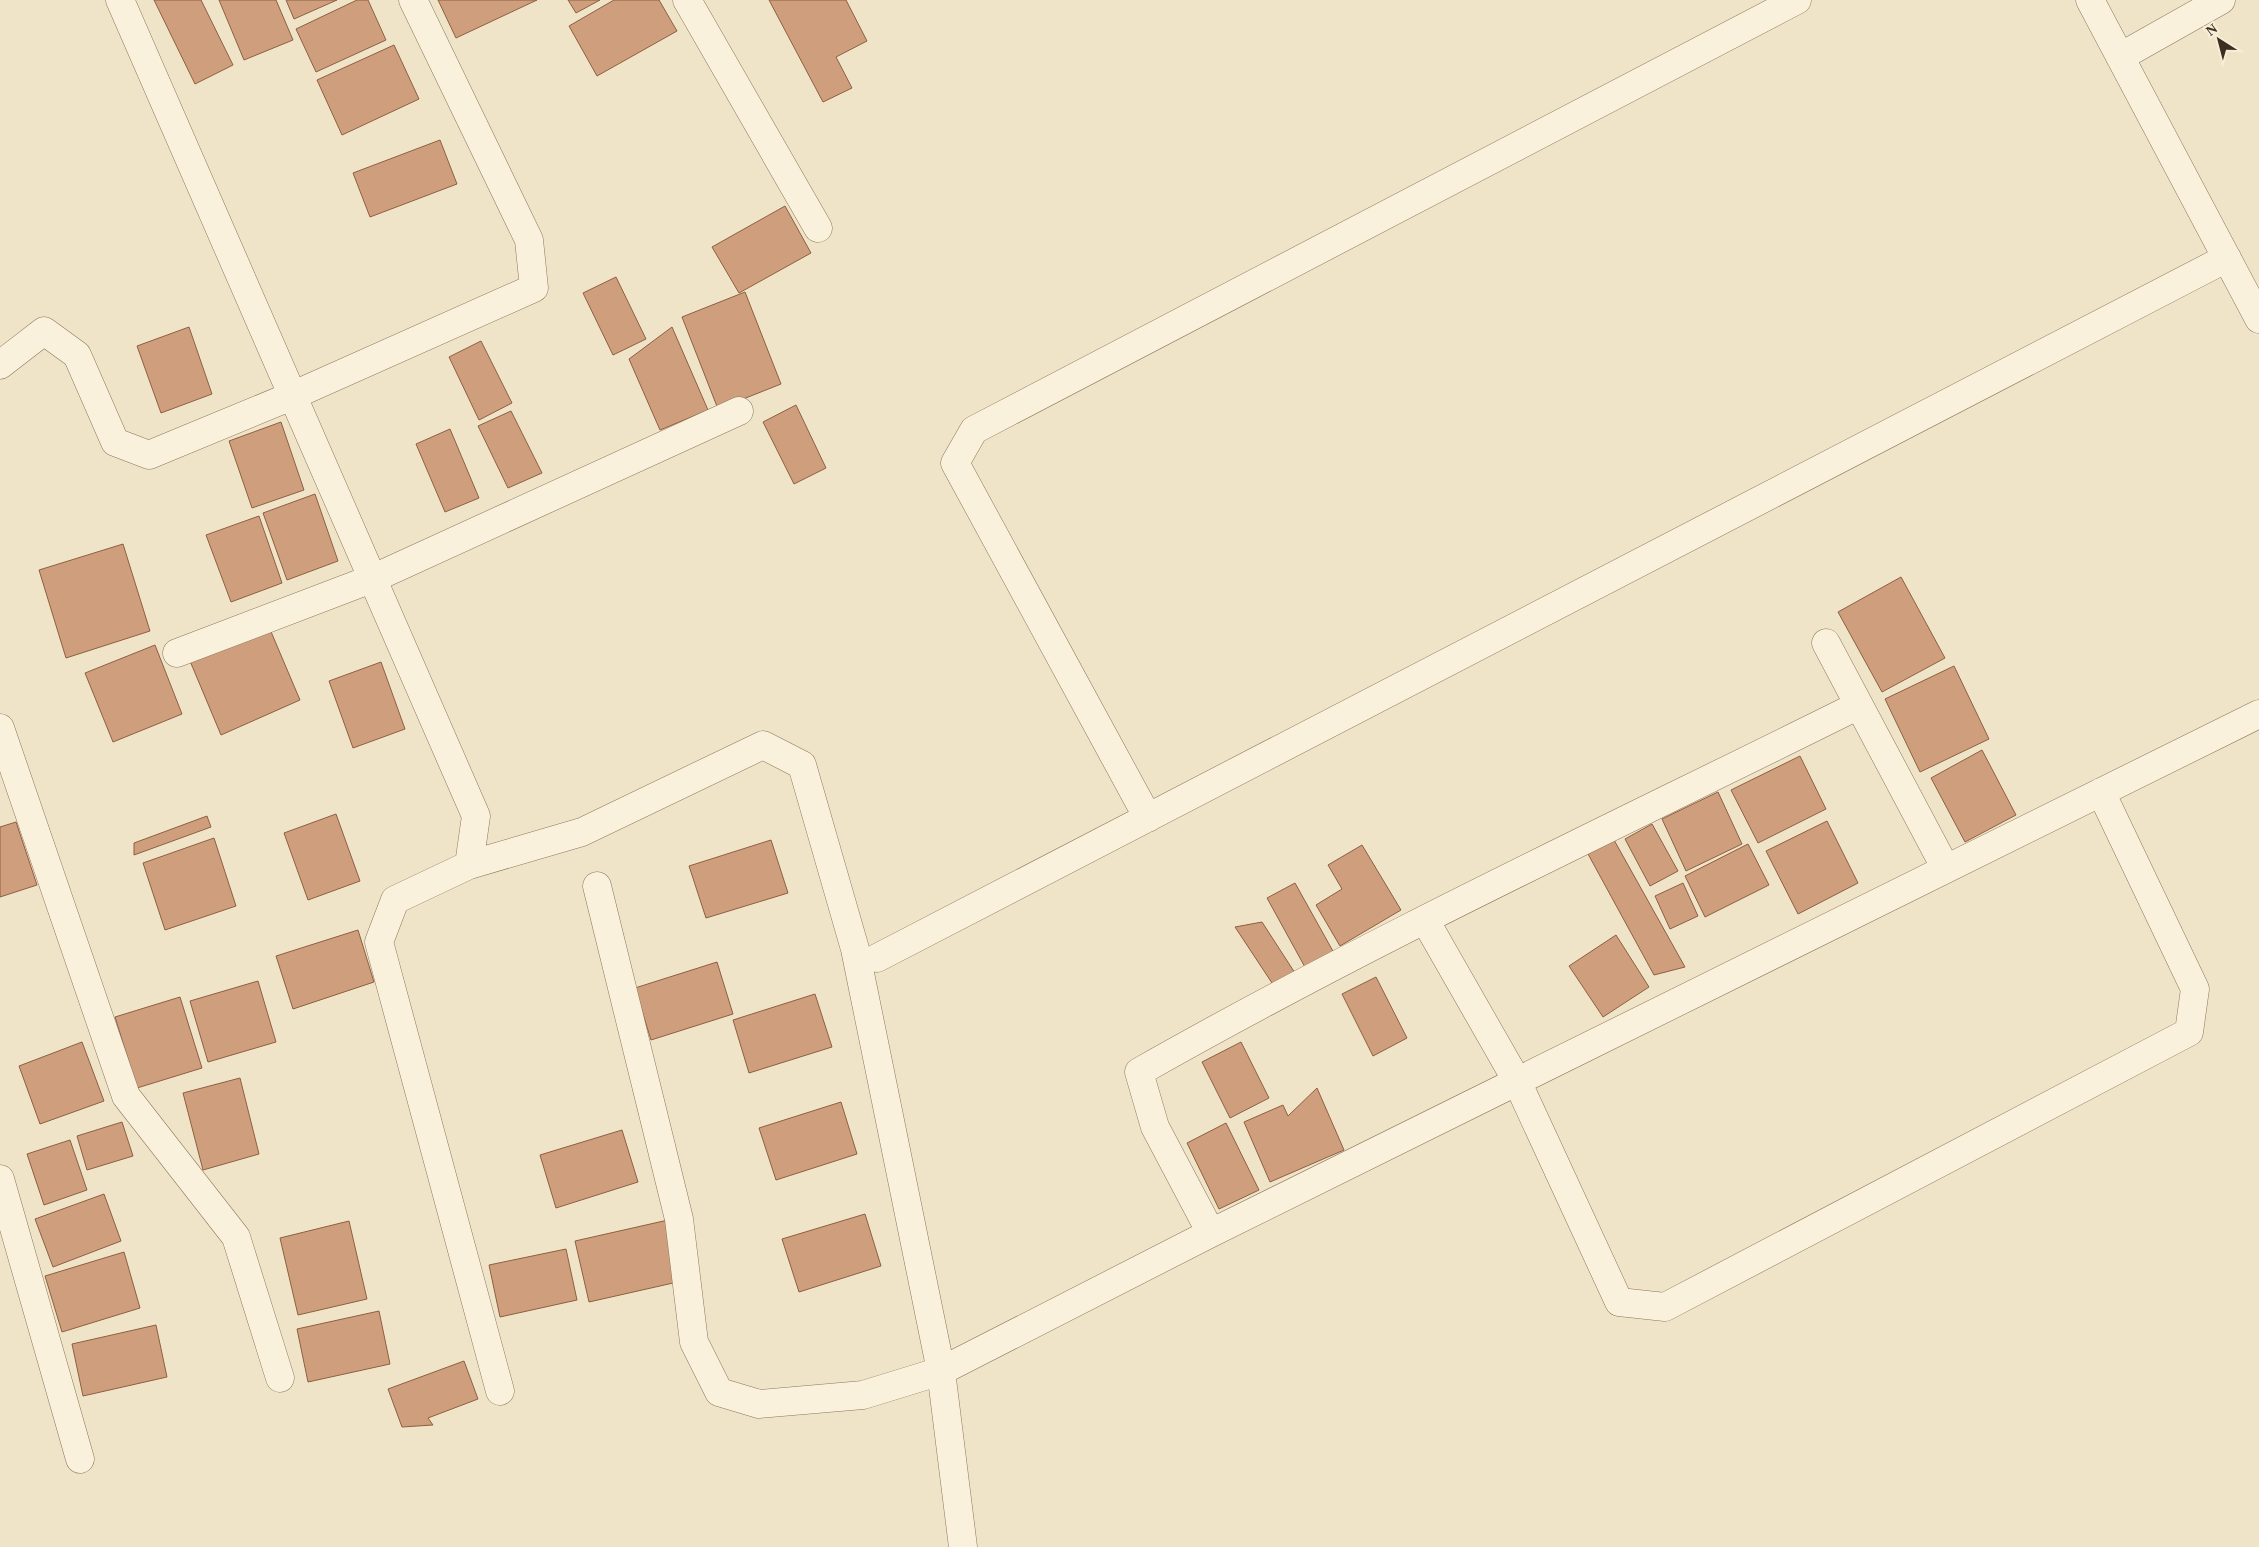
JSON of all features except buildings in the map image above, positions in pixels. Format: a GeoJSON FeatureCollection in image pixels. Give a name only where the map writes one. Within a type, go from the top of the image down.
{"type":"FeatureCollection","features":[{"type":"Feature","properties":{"kind":"street"},"geometry":{"type":"LineString","coordinates":[[120,0],[374,578],[476,816],[469,865]]}},
{"type":"Feature","properties":{"kind":"street"},"geometry":{"type":"LineString","coordinates":[[0,365],[44,331],[77,355],[115,442],[149,455],[294,395],[534,288],[529,240],[413,0]]}},
{"type":"Feature","properties":{"kind":"street"},"geometry":{"type":"LineString","coordinates":[[687,0],[818,228]]}},
{"type":"Feature","properties":{"kind":"street"},"geometry":{"type":"LineString","coordinates":[[1148,818],[955,463],[974,430],[1797,0]]}},
{"type":"Feature","properties":{"kind":"street"},"geometry":{"type":"LineString","coordinates":[[2090,0],[2259,319]]}},
{"type":"Feature","properties":{"kind":"street"},"geometry":{"type":"LineString","coordinates":[[2120,57],[2221,0]]}},
{"type":"Feature","properties":{"kind":"street"},"geometry":{"type":"LineString","coordinates":[[877,958],[2227,258]]}},
{"type":"Feature","properties":{"kind":"street"},"geometry":{"type":"LineString","coordinates":[[178,653],[374,578],[739,410]]}},
{"type":"Feature","properties":{"kind":"street"},"geometry":{"type":"LineString","coordinates":[[1826,643],[1946,869]]}},
{"type":"Feature","properties":{"kind":"street"},"geometry":{"type":"LineString","coordinates":[[1211,1233],[1154,1127],[1139,1072],[1231,1020],[1426,920],[1859,706]]}},
{"type":"Feature","properties":{"kind":"street"},"geometry":{"type":"LineString","coordinates":[[597,886],[679,1219],[694,1342],[718,1392],[759,1404],[863,1395],[941,1371],[1211,1233],[2259,714]]}},
{"type":"Feature","properties":{"kind":"street"},"geometry":{"type":"LineString","coordinates":[[0,728],[126,1096],[236,1237],[280,1378]]}},
{"type":"Feature","properties":{"kind":"street"},"geometry":{"type":"LineString","coordinates":[[500,1391],[380,942],[395,900],[469,865],[582,832],[763,745],[802,766],[855,949],[941,1371],[963,1547]]}},
{"type":"Feature","properties":{"kind":"street"},"geometry":{"type":"LineString","coordinates":[[1426,920],[1517,1081],[1619,1302],[1665,1307],[2189,1032],[2195,989],[2101,792]]}},
{"type":"Feature","properties":{"kind":"street"},"geometry":{"type":"LineString","coordinates":[[0,1179],[80,1460]]}}]}
